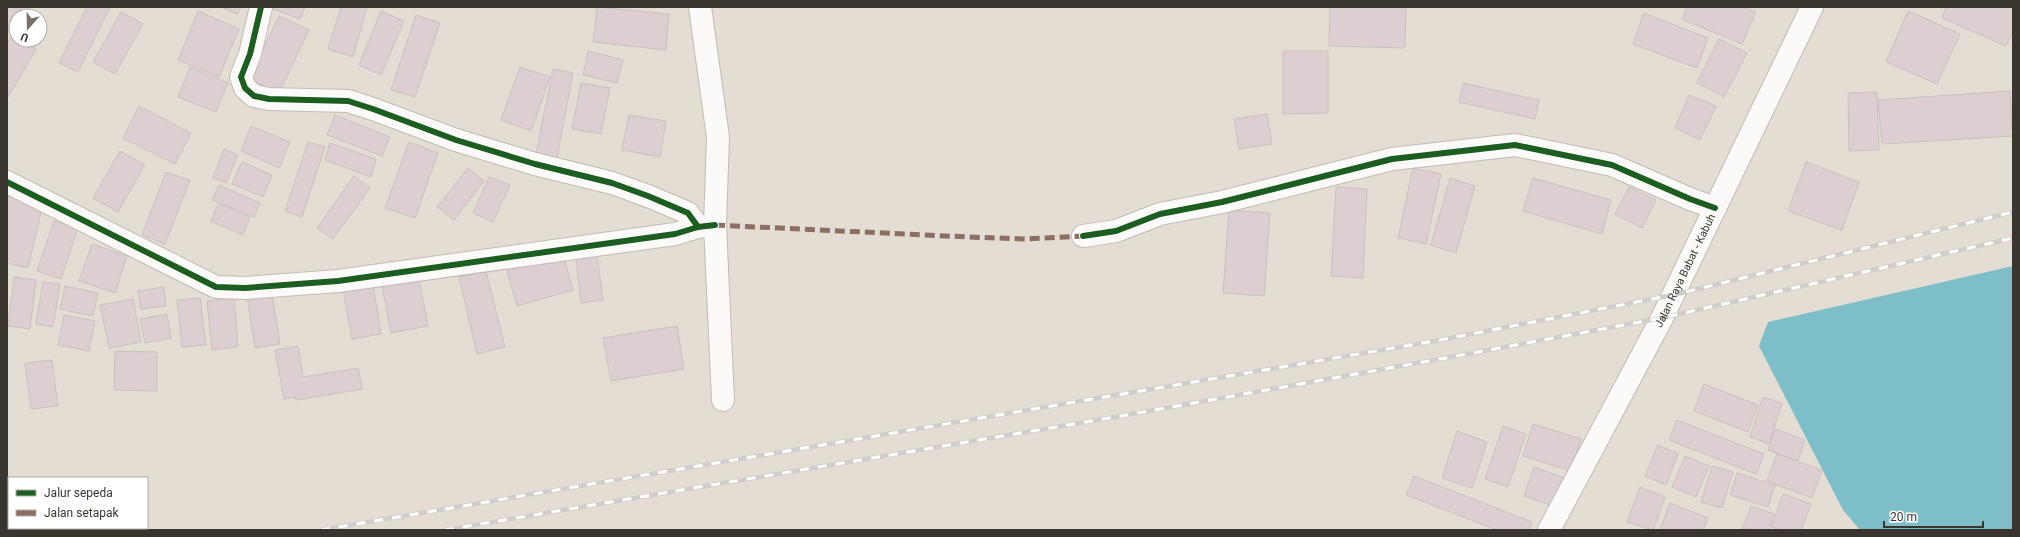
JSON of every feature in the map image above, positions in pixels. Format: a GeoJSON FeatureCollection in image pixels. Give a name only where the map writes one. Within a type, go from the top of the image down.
{"type":"FeatureCollection","features":[{"type":"Feature","properties":{"kind":"street"},"geometry":{"type":"LineString","coordinates":[[261,7],[250,54],[241,77],[245,88],[254,96],[269,99],[348,102],[373,109],[464,142],[535,164],[612,183],[688,213],[706,226]]}},
{"type":"Feature","properties":{"kind":"street"},"geometry":{"type":"LineString","coordinates":[[700,7],[718,137],[706,226],[723,400]]}},
{"type":"Feature","properties":{"kind":"street","name":"Jalan Raya Babat - Kabuh"},"geometry":{"type":"LineString","coordinates":[[1549,530],[1652,338],[1812,7]]}},
{"type":"Feature","properties":{"kind":"street"},"geometry":{"type":"LineString","coordinates":[[1082,236],[1116,231],[1160,214],[1230,200],[1392,159],[1515,145],[1612,165],[1690,199],[1715,208]]}},
{"type":"Feature","properties":{"kind":"street"},"geometry":{"type":"LineString","coordinates":[[7,182],[216,287],[245,288],[338,281],[675,234],[706,226]]}},
{"type":"Feature","properties":{"kind":"water"},"geometry":{"type":"Polygon","coordinates":[[[2013,266],[2013,530],[1860,530],[1843,510],[1759,346],[1768,322],[2013,266]]]}},
{"type":"Feature","properties":{"kind":"building"},"geometry":{"type":"Polygon","coordinates":[[[7,7],[22,7],[8,8],[7,34],[7,7]]]}},
{"type":"Feature","properties":{"kind":"building"},"geometry":{"type":"Polygon","coordinates":[[[87,7],[110,7],[78,72],[59,63],[87,7]]]}},
{"type":"Feature","properties":{"kind":"building"},"geometry":{"type":"Polygon","coordinates":[[[221,7],[241,7],[237,14],[221,7]]]}},
{"type":"Feature","properties":{"kind":"building"},"geometry":{"type":"Polygon","coordinates":[[[268,7],[305,7],[300,19],[268,7]]]}},
{"type":"Feature","properties":{"kind":"building"},"geometry":{"type":"Polygon","coordinates":[[[341,7],[367,7],[353,57],[328,49],[341,7]]]}},
{"type":"Feature","properties":{"kind":"building"},"geometry":{"type":"Polygon","coordinates":[[[597,7],[669,14],[666,50],[593,42],[597,7]]]}},
{"type":"Feature","properties":{"kind":"building"},"geometry":{"type":"Polygon","coordinates":[[[1330,7],[1406,7],[1405,48],[1329,46],[1330,7]]]}},
{"type":"Feature","properties":{"kind":"building"},"geometry":{"type":"Polygon","coordinates":[[[1687,7],[1744,7],[1756,12],[1742,44],[1682,19],[1687,7]]]}},
{"type":"Feature","properties":{"kind":"building"},"geometry":{"type":"Polygon","coordinates":[[[1946,7],[2013,7],[2013,31],[2006,46],[1942,18],[1946,7]]]}},
{"type":"Feature","properties":{"kind":"building"},"geometry":{"type":"Polygon","coordinates":[[[198,11],[239,29],[219,77],[178,60],[198,11]]]}},
{"type":"Feature","properties":{"kind":"building"},"geometry":{"type":"Polygon","coordinates":[[[381,11],[404,21],[381,75],[359,65],[381,11]]]}},
{"type":"Feature","properties":{"kind":"building"},"geometry":{"type":"Polygon","coordinates":[[[1908,11],[1960,34],[1937,84],[1886,62],[1908,11]]]}},
{"type":"Feature","properties":{"kind":"building"},"geometry":{"type":"Polygon","coordinates":[[[121,12],[143,24],[115,74],[93,62],[121,12]]]}},
{"type":"Feature","properties":{"kind":"building"},"geometry":{"type":"Polygon","coordinates":[[[1644,13],[1708,38],[1697,68],[1633,44],[1644,13]]]}},
{"type":"Feature","properties":{"kind":"building"},"geometry":{"type":"Polygon","coordinates":[[[416,15],[440,23],[415,97],[391,90],[416,15]]]}},
{"type":"Feature","properties":{"kind":"building"},"geometry":{"type":"Polygon","coordinates":[[[279,16],[309,30],[279,93],[249,79],[279,16]]]}},
{"type":"Feature","properties":{"kind":"building"},"geometry":{"type":"Polygon","coordinates":[[[1719,39],[1747,53],[1724,97],[1697,83],[1719,39]]]}},
{"type":"Feature","properties":{"kind":"building"},"geometry":{"type":"Polygon","coordinates":[[[8,42],[8,48],[36,49],[7,99],[8,42]]]}},
{"type":"Feature","properties":{"kind":"building"},"geometry":{"type":"Polygon","coordinates":[[[588,51],[623,60],[617,83],[583,75],[588,51]]]}},
{"type":"Feature","properties":{"kind":"building"},"geometry":{"type":"Polygon","coordinates":[[[1283,51],[1328,51],[1328,113],[1283,114],[1283,51]]]}},
{"type":"Feature","properties":{"kind":"building"},"geometry":{"type":"Polygon","coordinates":[[[190,67],[228,83],[216,112],[178,97],[190,67]]]}},
{"type":"Feature","properties":{"kind":"building"},"geometry":{"type":"Polygon","coordinates":[[[520,67],[550,77],[531,131],[501,120],[520,67]]]}},
{"type":"Feature","properties":{"kind":"building"},"geometry":{"type":"Polygon","coordinates":[[[553,69],[573,73],[557,158],[536,153],[553,69]]]}},
{"type":"Feature","properties":{"kind":"building"},"geometry":{"type":"Polygon","coordinates":[[[581,83],[610,88],[601,134],[572,129],[581,83]]]}},
{"type":"Feature","properties":{"kind":"building"},"geometry":{"type":"Polygon","coordinates":[[[1463,83],[1539,100],[1535,119],[1459,102],[1463,83]]]}},
{"type":"Feature","properties":{"kind":"building"},"geometry":{"type":"Polygon","coordinates":[[[2010,91],[2013,136],[1882,144],[1878,100],[2010,91]]]}},
{"type":"Feature","properties":{"kind":"building"},"geometry":{"type":"Polygon","coordinates":[[[1877,92],[1879,150],[1849,151],[1848,93],[1877,92]]]}},
{"type":"Feature","properties":{"kind":"building"},"geometry":{"type":"Polygon","coordinates":[[[1689,95],[1716,106],[1700,140],[1675,128],[1689,95]]]}},
{"type":"Feature","properties":{"kind":"building"},"geometry":{"type":"Polygon","coordinates":[[[139,106],[191,133],[175,164],[123,138],[139,106]]]}},
{"type":"Feature","properties":{"kind":"building"},"geometry":{"type":"Polygon","coordinates":[[[1267,114],[1272,144],[1239,149],[1234,119],[1267,114]]]}},
{"type":"Feature","properties":{"kind":"building"},"geometry":{"type":"Polygon","coordinates":[[[335,115],[390,137],[382,156],[327,135],[335,115]]]}},
{"type":"Feature","properties":{"kind":"building"},"geometry":{"type":"Polygon","coordinates":[[[629,115],[666,121],[660,157],[622,150],[629,115]]]}},
{"type":"Feature","properties":{"kind":"building"},"geometry":{"type":"Polygon","coordinates":[[[251,126],[290,142],[279,168],[241,151],[251,126]]]}},
{"type":"Feature","properties":{"kind":"building"},"geometry":{"type":"Polygon","coordinates":[[[308,142],[325,147],[302,217],[285,211],[308,142]]]}},
{"type":"Feature","properties":{"kind":"building"},"geometry":{"type":"Polygon","coordinates":[[[409,142],[438,153],[415,218],[385,208],[409,142]]]}},
{"type":"Feature","properties":{"kind":"building"},"geometry":{"type":"Polygon","coordinates":[[[330,143],[376,159],[371,177],[325,160],[330,143]]]}},
{"type":"Feature","properties":{"kind":"building"},"geometry":{"type":"Polygon","coordinates":[[[224,149],[238,155],[226,183],[213,178],[224,149]]]}},
{"type":"Feature","properties":{"kind":"building"},"geometry":{"type":"Polygon","coordinates":[[[120,151],[145,165],[118,212],[93,198],[120,151]]]}},
{"type":"Feature","properties":{"kind":"building"},"geometry":{"type":"Polygon","coordinates":[[[242,162],[272,175],[263,197],[232,184],[242,162]]]}},
{"type":"Feature","properties":{"kind":"building"},"geometry":{"type":"Polygon","coordinates":[[[1806,162],[1859,182],[1842,230],[1788,211],[1806,162]]]}},
{"type":"Feature","properties":{"kind":"building"},"geometry":{"type":"Polygon","coordinates":[[[468,168],[484,181],[454,220],[437,207],[468,168]]]}},
{"type":"Feature","properties":{"kind":"building"},"geometry":{"type":"Polygon","coordinates":[[[1413,168],[1441,174],[1426,244],[1398,238],[1413,168]]]}},
{"type":"Feature","properties":{"kind":"building"},"geometry":{"type":"Polygon","coordinates":[[[166,172],[190,180],[165,244],[142,235],[166,172]]]}},
{"type":"Feature","properties":{"kind":"building"},"geometry":{"type":"Polygon","coordinates":[[[354,176],[370,188],[333,239],[317,228],[354,176]]]}},
{"type":"Feature","properties":{"kind":"building"},"geometry":{"type":"Polygon","coordinates":[[[489,177],[510,185],[493,222],[473,213],[489,177]]]}},
{"type":"Feature","properties":{"kind":"building"},"geometry":{"type":"Polygon","coordinates":[[[1450,178],[1475,186],[1456,253],[1431,245],[1450,178]]]}},
{"type":"Feature","properties":{"kind":"building"},"geometry":{"type":"Polygon","coordinates":[[[1533,178],[1611,200],[1602,234],[1523,211],[1533,178]]]}},
{"type":"Feature","properties":{"kind":"building"},"geometry":{"type":"Polygon","coordinates":[[[219,185],[260,203],[254,217],[212,200],[219,185]]]}},
{"type":"Feature","properties":{"kind":"building"},"geometry":{"type":"Polygon","coordinates":[[[1336,187],[1367,189],[1363,278],[1331,276],[1336,187]]]}},
{"type":"Feature","properties":{"kind":"building"},"geometry":{"type":"Polygon","coordinates":[[[1629,187],[1656,200],[1642,228],[1615,214],[1629,187]]]}},
{"type":"Feature","properties":{"kind":"building"},"geometry":{"type":"Polygon","coordinates":[[[7,196],[43,204],[28,268],[7,263],[7,196]]]}},
{"type":"Feature","properties":{"kind":"building"},"geometry":{"type":"Polygon","coordinates":[[[218,204],[250,217],[243,235],[211,221],[218,204]]]}},
{"type":"Feature","properties":{"kind":"building"},"geometry":{"type":"Polygon","coordinates":[[[1229,210],[1270,213],[1264,296],[1223,293],[1229,210]]]}},
{"type":"Feature","properties":{"kind":"building"},"geometry":{"type":"Polygon","coordinates":[[[54,221],[78,228],[61,279],[37,271],[54,221]]]}},
{"type":"Feature","properties":{"kind":"building"},"geometry":{"type":"Polygon","coordinates":[[[92,244],[127,256],[115,293],[79,281],[92,244]]]}},
{"type":"Feature","properties":{"kind":"building"},"geometry":{"type":"Polygon","coordinates":[[[596,248],[603,300],[581,303],[575,250],[596,248]]]}},
{"type":"Feature","properties":{"kind":"building"},"geometry":{"type":"Polygon","coordinates":[[[563,255],[573,290],[517,306],[507,271],[563,255]]]}},
{"type":"Feature","properties":{"kind":"building"},"geometry":{"type":"Polygon","coordinates":[[[486,271],[505,347],[477,354],[459,277],[486,271]]]}},
{"type":"Feature","properties":{"kind":"building"},"geometry":{"type":"Polygon","coordinates":[[[418,274],[428,326],[391,333],[381,280],[418,274]]]}},
{"type":"Feature","properties":{"kind":"building"},"geometry":{"type":"Polygon","coordinates":[[[14,277],[36,280],[30,329],[8,326],[14,277]]]}},
{"type":"Feature","properties":{"kind":"building"},"geometry":{"type":"Polygon","coordinates":[[[43,282],[60,284],[53,327],[36,324],[43,282]]]}},
{"type":"Feature","properties":{"kind":"building"},"geometry":{"type":"Polygon","coordinates":[[[373,285],[381,334],[352,339],[343,290],[373,285]]]}},
{"type":"Feature","properties":{"kind":"building"},"geometry":{"type":"Polygon","coordinates":[[[65,286],[98,293],[93,316],[60,309],[65,286]]]}},
{"type":"Feature","properties":{"kind":"building"},"geometry":{"type":"Polygon","coordinates":[[[164,287],[166,306],[141,309],[138,291],[164,287]]]}},
{"type":"Feature","properties":{"kind":"building"},"geometry":{"type":"Polygon","coordinates":[[[271,287],[280,344],[255,348],[246,290],[271,287]]]}},
{"type":"Feature","properties":{"kind":"building"},"geometry":{"type":"Polygon","coordinates":[[[200,298],[206,345],[182,347],[177,300],[200,298]]]}},
{"type":"Feature","properties":{"kind":"building"},"geometry":{"type":"Polygon","coordinates":[[[234,298],[238,347],[212,350],[207,301],[234,298]]]}},
{"type":"Feature","properties":{"kind":"building"},"geometry":{"type":"Polygon","coordinates":[[[133,299],[141,342],[109,348],[100,305],[133,299]]]}},
{"type":"Feature","properties":{"kind":"building"},"geometry":{"type":"Polygon","coordinates":[[[167,314],[171,338],[145,343],[140,319],[167,314]]]}},
{"type":"Feature","properties":{"kind":"building"},"geometry":{"type":"Polygon","coordinates":[[[64,315],[95,321],[89,351],[58,345],[64,315]]]}},
{"type":"Feature","properties":{"kind":"building"},"geometry":{"type":"Polygon","coordinates":[[[677,326],[684,369],[611,381],[603,338],[677,326]]]}},
{"type":"Feature","properties":{"kind":"building"},"geometry":{"type":"Polygon","coordinates":[[[298,346],[303,377],[358,368],[362,389],[296,400],[295,397],[284,399],[275,350],[298,346]]]}},
{"type":"Feature","properties":{"kind":"building"},"geometry":{"type":"Polygon","coordinates":[[[115,351],[157,352],[157,391],[114,390],[115,351]]]}},
{"type":"Feature","properties":{"kind":"building"},"geometry":{"type":"Polygon","coordinates":[[[52,360],[58,406],[31,409],[25,363],[52,360]]]}},
{"type":"Feature","properties":{"kind":"building"},"geometry":{"type":"Polygon","coordinates":[[[1704,384],[1758,405],[1748,432],[1694,411],[1704,384]]]}},
{"type":"Feature","properties":{"kind":"building"},"geometry":{"type":"Polygon","coordinates":[[[1763,397],[1782,403],[1769,444],[1750,437],[1763,397]]]}},
{"type":"Feature","properties":{"kind":"building"},"geometry":{"type":"Polygon","coordinates":[[[1677,420],[1764,454],[1756,474],[1669,440],[1677,420]]]}},
{"type":"Feature","properties":{"kind":"building"},"geometry":{"type":"Polygon","coordinates":[[[1533,424],[1581,439],[1571,471],[1523,456],[1533,424]]]}},
{"type":"Feature","properties":{"kind":"building"},"geometry":{"type":"Polygon","coordinates":[[[1503,426],[1526,434],[1508,487],[1485,479],[1503,426]]]}},
{"type":"Feature","properties":{"kind":"building"},"geometry":{"type":"Polygon","coordinates":[[[1775,429],[1805,440],[1798,461],[1768,450],[1775,429]]]}},
{"type":"Feature","properties":{"kind":"building"},"geometry":{"type":"Polygon","coordinates":[[[1457,431],[1487,442],[1472,488],[1442,478],[1457,431]]]}},
{"type":"Feature","properties":{"kind":"building"},"geometry":{"type":"Polygon","coordinates":[[[1658,445],[1678,454],[1666,485],[1645,476],[1658,445]]]}},
{"type":"Feature","properties":{"kind":"building"},"geometry":{"type":"Polygon","coordinates":[[[1777,454],[1822,470],[1812,498],[1767,481],[1777,454]]]}},
{"type":"Feature","properties":{"kind":"building"},"geometry":{"type":"Polygon","coordinates":[[[1685,456],[1709,466],[1696,497],[1672,487],[1685,456]]]}},
{"type":"Feature","properties":{"kind":"building"},"geometry":{"type":"Polygon","coordinates":[[[1712,466],[1733,472],[1722,508],[1701,502],[1712,466]]]}},
{"type":"Feature","properties":{"kind":"building"},"geometry":{"type":"Polygon","coordinates":[[[1534,467],[1565,478],[1556,507],[1524,496],[1534,467]]]}},
{"type":"Feature","properties":{"kind":"building"},"geometry":{"type":"Polygon","coordinates":[[[1737,473],[1775,485],[1768,507],[1730,495],[1737,473]]]}},
{"type":"Feature","properties":{"kind":"building"},"geometry":{"type":"Polygon","coordinates":[[[1414,476],[1532,522],[1529,530],[1497,530],[1406,495],[1414,476]]]}},
{"type":"Feature","properties":{"kind":"building"},"geometry":{"type":"Polygon","coordinates":[[[1640,487],[1665,497],[1653,530],[1627,522],[1640,487]]]}},
{"type":"Feature","properties":{"kind":"building"},"geometry":{"type":"Polygon","coordinates":[[[1783,494],[1811,504],[1801,530],[1781,530],[1771,527],[1783,494]]]}},
{"type":"Feature","properties":{"kind":"building"},"geometry":{"type":"Polygon","coordinates":[[[1670,503],[1708,518],[1703,530],[1660,530],[1670,503]]]}},
{"type":"Feature","properties":{"kind":"building"},"geometry":{"type":"Polygon","coordinates":[[[1751,506],[1774,514],[1769,530],[1742,529],[1751,506]]]}},
{"type":"Feature","properties":{"kind":"railway"},"geometry":{"type":"LineString","coordinates":[[321,530],[1435,341],[1673,295],[2013,212]]}},
{"type":"Feature","properties":{"kind":"railway"},"geometry":{"type":"LineString","coordinates":[[445,530],[1121,416],[1662,318],[2013,238]]}},
{"type":"Feature","properties":{"kind":"marked path"},"geometry":{"type":"LineString","coordinates":[[715,225],[1027,239],[1083,236]]}},
{"type":"Feature","properties":{"kind":"cycle path"},"geometry":{"type":"LineString","coordinates":[[261,7],[250,54],[241,77],[245,88],[254,96],[269,99],[348,101],[456,140],[535,164],[612,183],[688,213],[698,227]]}},
{"type":"Feature","properties":{"kind":"cycle path"},"geometry":{"type":"LineString","coordinates":[[1083,236],[1116,231],[1160,214],[1222,202],[1392,159],[1515,145],[1612,165],[1690,199],[1715,208]]}},
{"type":"Feature","properties":{"kind":"cycle path"},"geometry":{"type":"LineString","coordinates":[[7,182],[216,287],[245,288],[338,281],[675,234],[698,227],[715,225]]}}]}
